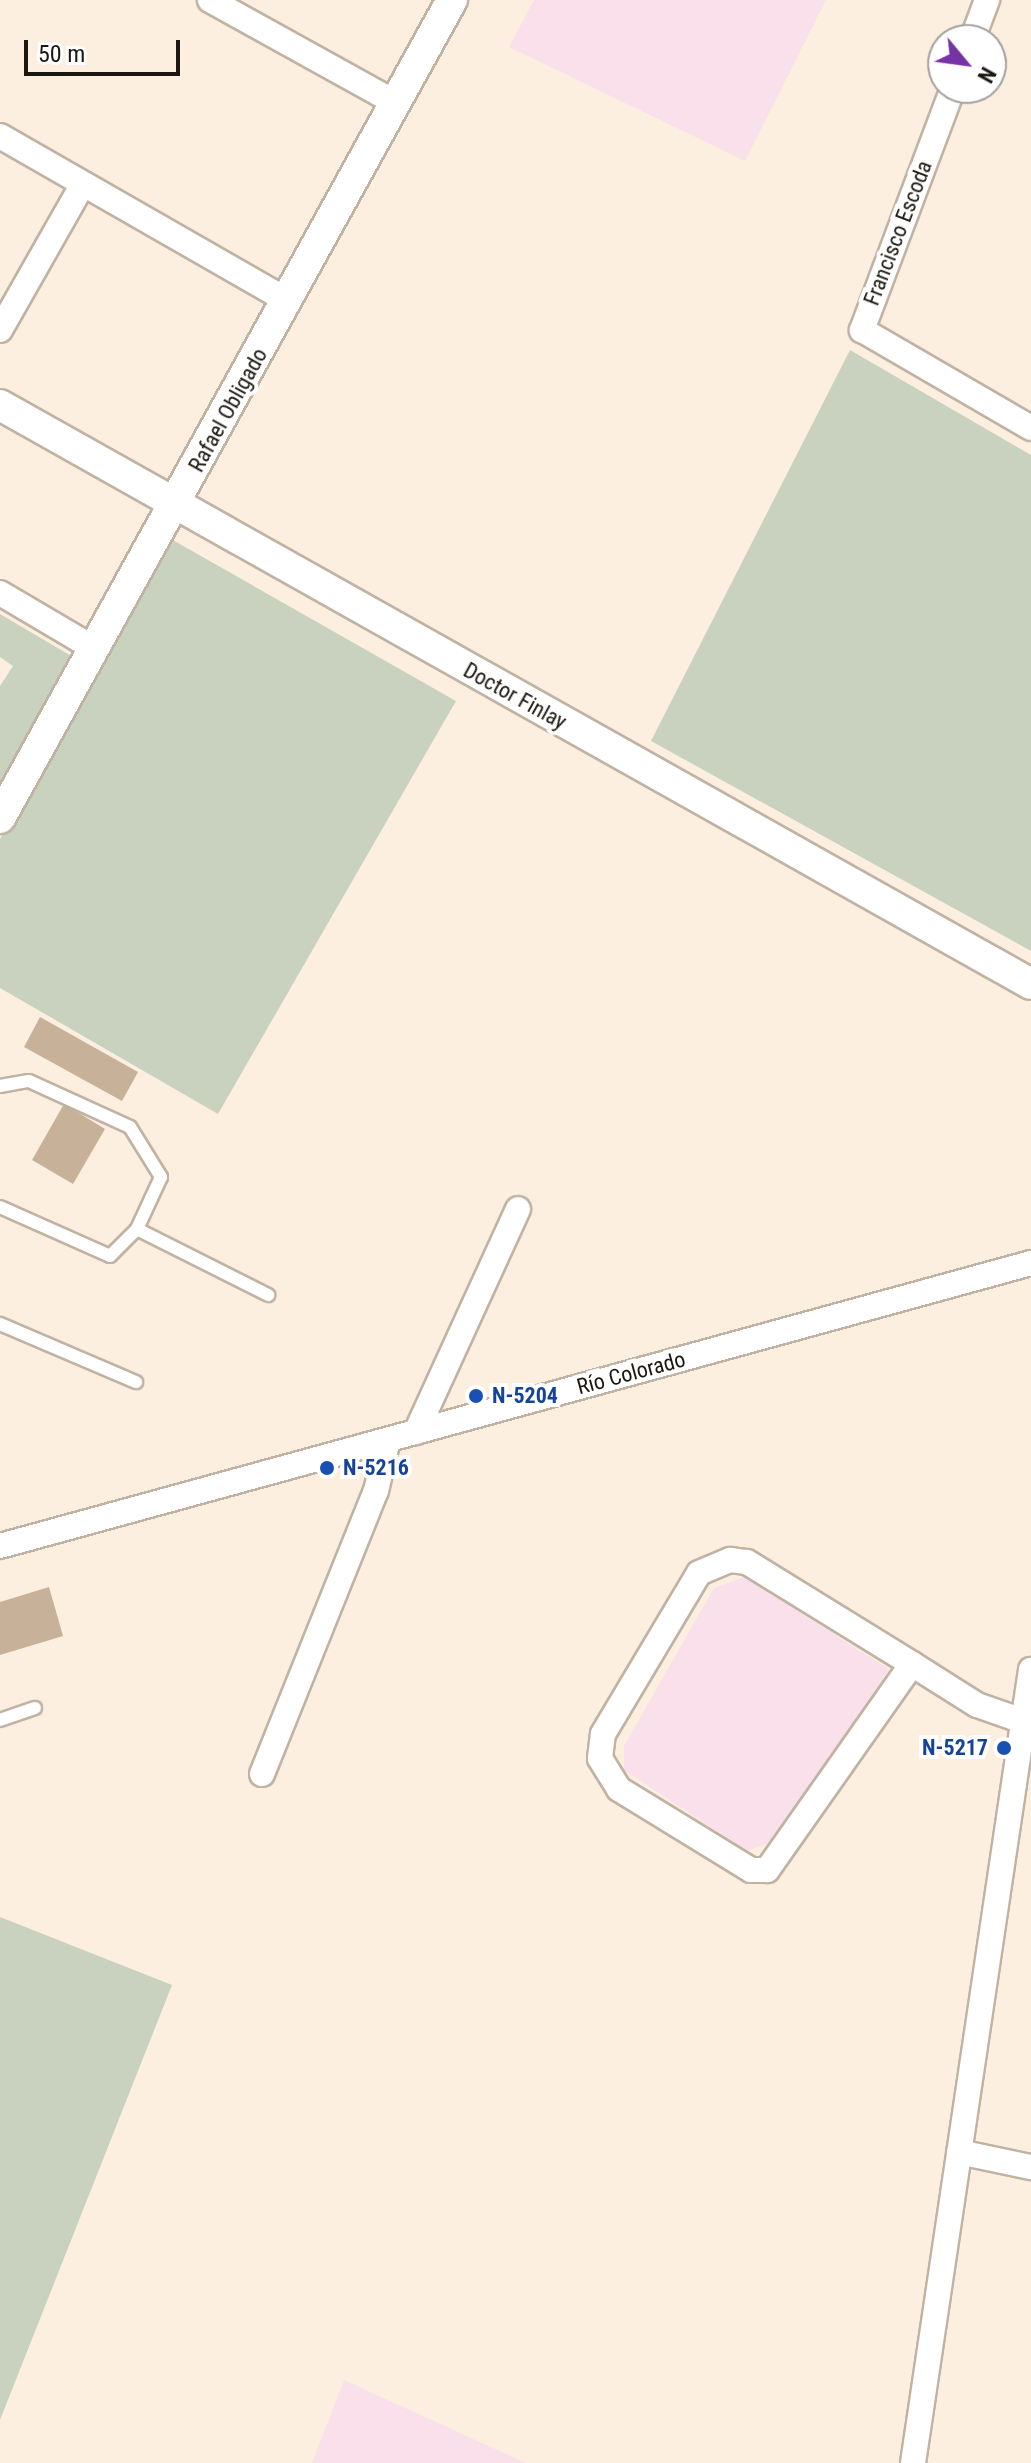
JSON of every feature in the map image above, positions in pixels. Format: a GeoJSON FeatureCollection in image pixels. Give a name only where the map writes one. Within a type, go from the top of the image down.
{"type":"FeatureCollection","features":[{"type":"Feature","properties":{"kind":"street"},"geometry":{"type":"LineString","coordinates":[[210,0],[396,103]]}},
{"type":"Feature","properties":{"kind":"street","name":"Rafael Obligado"},"geometry":{"type":"LineString","coordinates":[[0,818],[176,506],[452,0]]}},
{"type":"Feature","properties":{"kind":"street"},"geometry":{"type":"LineString","coordinates":[[978,24],[987,0]]}},
{"type":"Feature","properties":{"kind":"street","name":"Francisco Escoda"},"geometry":{"type":"LineString","coordinates":[[947,104],[862,330],[1031,428]]}},
{"type":"Feature","properties":{"kind":"street"},"geometry":{"type":"LineString","coordinates":[[0,136],[288,301]]}},
{"type":"Feature","properties":{"kind":"street"},"geometry":{"type":"LineString","coordinates":[[0,330],[83,184]]}},
{"type":"Feature","properties":{"kind":"street","name":"Doctor Finlay"},"geometry":{"type":"LineString","coordinates":[[0,405],[1031,984]]}},
{"type":"Feature","properties":{"kind":"street"},"geometry":{"type":"LineString","coordinates":[[0,593],[95,649]]}},
{"type":"Feature","properties":{"kind":"street"},"geometry":{"type":"LineString","coordinates":[[416,1432],[518,1209]]}},
{"type":"Feature","properties":{"kind":"street","name":"Río Colorado"},"geometry":{"type":"LineString","coordinates":[[0,1546],[1031,1263]]}},
{"type":"Feature","properties":{"kind":"street"},"geometry":{"type":"LineString","coordinates":[[262,1774],[376,1491],[388,1440]]}},
{"type":"Feature","properties":{"kind":"street"},"geometry":{"type":"LineString","coordinates":[[912,1664],[767,1870],[751,1870],[619,1789],[600,1758],[603,1734],[699,1573],[712,1564],[747,1562],[912,1664],[977,1705],[1023,1721]]}},
{"type":"Feature","properties":{"kind":"street"},"geometry":{"type":"LineString","coordinates":[[913,2463],[1031,1670]]}},
{"type":"Feature","properties":{"kind":"street"},"geometry":{"type":"LineString","coordinates":[[959,2152],[1031,2167]]}},
{"type":"Feature","properties":{"kind":"lane"},"geometry":{"type":"LineString","coordinates":[[0,1086],[29,1081],[130,1127],[161,1177],[137,1229],[110,1256],[0,1207]]}},
{"type":"Feature","properties":{"kind":"lane"},"geometry":{"type":"LineString","coordinates":[[137,1229],[268,1295]]}},
{"type":"Feature","properties":{"kind":"lane"},"geometry":{"type":"LineString","coordinates":[[0,1324],[136,1382]]}},
{"type":"Feature","properties":{"kind":"lane"},"geometry":{"type":"LineString","coordinates":[[0,1720],[35,1708]]}},
{"type":"Feature","properties":{"kind":"shaded area"},"geometry":{"type":"Polygon","coordinates":[[[534,0],[826,0],[745,161],[509,47],[534,0]]]}},
{"type":"Feature","properties":{"kind":"shaded area"},"geometry":{"type":"Polygon","coordinates":[[[744,1577],[889,1669],[783,1838],[747,1851],[624,1770],[624,1746],[714,1588],[744,1577]]]}},
{"type":"Feature","properties":{"kind":"shaded area"},"geometry":{"type":"Polygon","coordinates":[[[344,2380],[526,2463],[312,2463],[344,2380]]]}},
{"type":"Feature","properties":{"kind":"green space"},"geometry":{"type":"Polygon","coordinates":[[[850,350],[1031,455],[1031,951],[651,741],[850,350]]]}},
{"type":"Feature","properties":{"kind":"green space"},"geometry":{"type":"Polygon","coordinates":[[[171,539],[456,701],[218,1114],[0,988],[0,839],[171,539]]]}},
{"type":"Feature","properties":{"kind":"green space"},"geometry":{"type":"Polygon","coordinates":[[[0,614],[73,657],[0,784],[0,686],[13,666],[0,657],[0,614]]]}},
{"type":"Feature","properties":{"kind":"green space"},"geometry":{"type":"Polygon","coordinates":[[[0,1917],[172,1985],[0,2420],[0,1917]]]}},
{"type":"Feature","properties":{"kind":"building"},"geometry":{"type":"Polygon","coordinates":[[[40,1017],[138,1072],[122,1101],[24,1047],[40,1017]]]}},
{"type":"Feature","properties":{"kind":"building"},"geometry":{"type":"Polygon","coordinates":[[[64,1104],[105,1129],[73,1184],[32,1160],[64,1104]]]}},
{"type":"Feature","properties":{"kind":"building"},"geometry":{"type":"Polygon","coordinates":[[[49,1587],[63,1636],[0,1655],[0,1602],[49,1587]]]}},
{"type":"Feature","properties":{"kind":"place","name":"N-5204"},"geometry":{"type":"Point","coordinates":[476,1396]}},
{"type":"Feature","properties":{"kind":"place","name":"N-5216"},"geometry":{"type":"Point","coordinates":[327,1468]}},
{"type":"Feature","properties":{"kind":"place","name":"N-5217"},"geometry":{"type":"Point","coordinates":[1004,1748]}}]}
